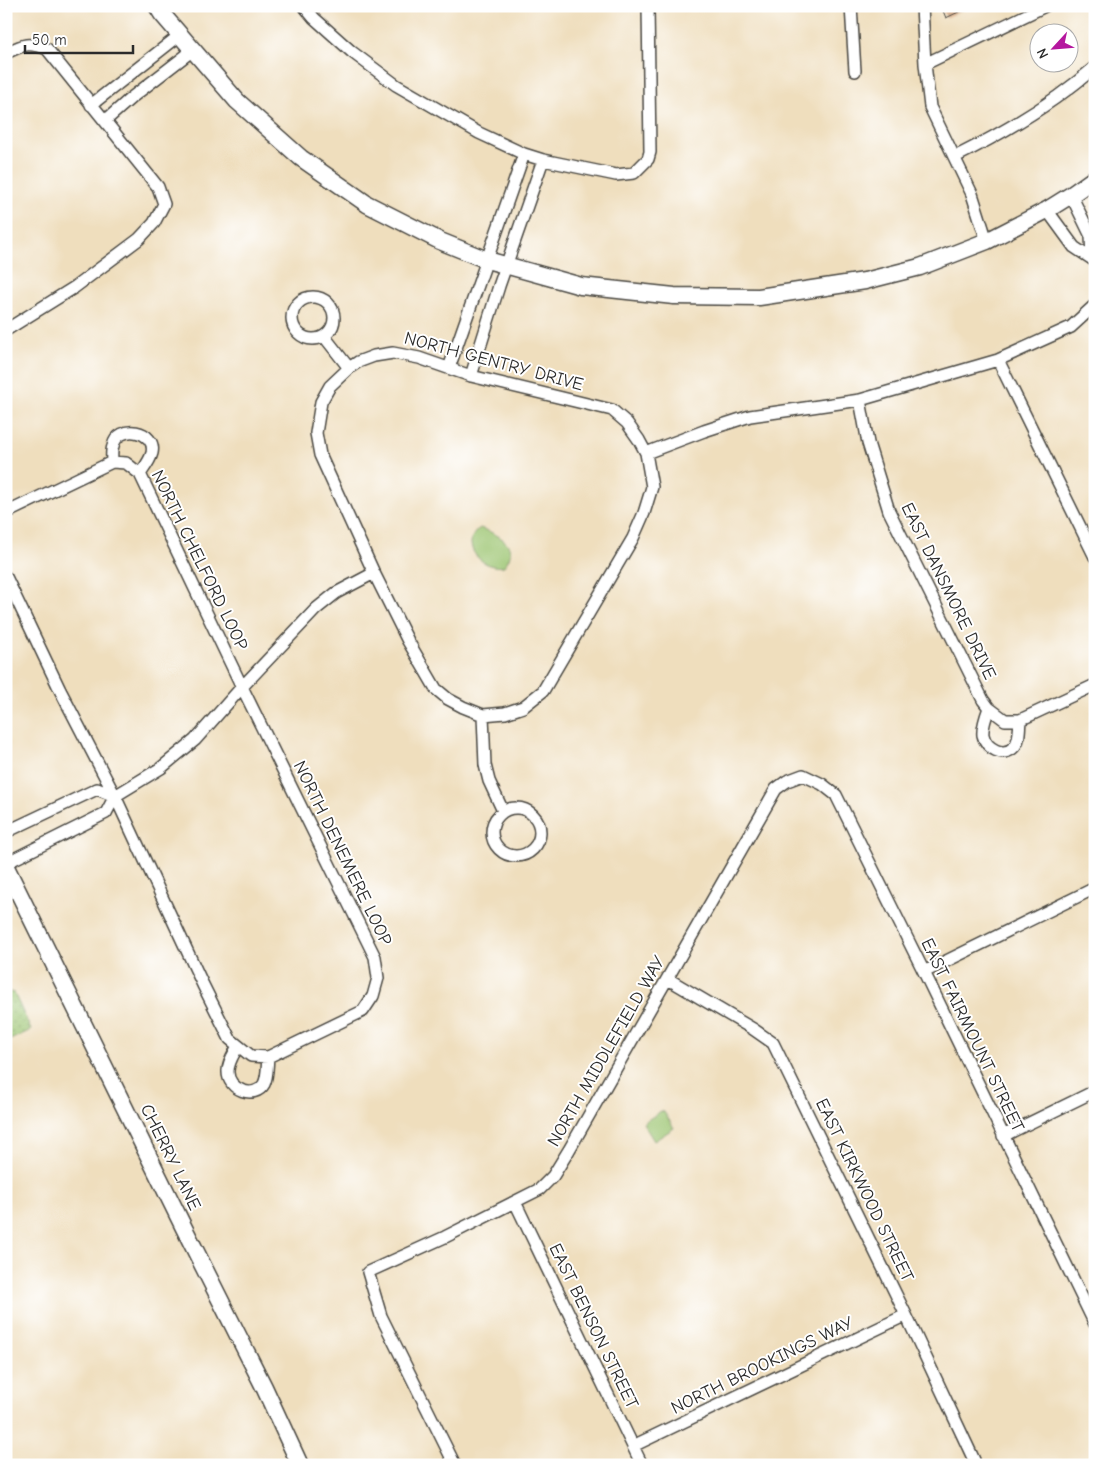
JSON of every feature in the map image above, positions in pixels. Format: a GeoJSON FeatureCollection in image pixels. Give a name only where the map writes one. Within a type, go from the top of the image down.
{"type":"FeatureCollection","features":[{"type":"Feature","properties":{"kind":"street"},"geometry":{"type":"LineString","coordinates":[[157,6],[237,101],[301,158],[367,204],[440,241],[487,260],[581,286],[674,296],[758,297],[865,281],[920,267],[987,241],[1047,210],[1095,178]]}},
{"type":"Feature","properties":{"kind":"street"},"geometry":{"type":"LineString","coordinates":[[304,6],[314,18],[352,52],[396,85],[479,133],[524,154],[543,160],[616,175],[634,173],[648,159],[650,152],[648,6]]}},
{"type":"Feature","properties":{"kind":"street"},"geometry":{"type":"LineString","coordinates":[[851,6],[855,71]]}},
{"type":"Feature","properties":{"kind":"street"},"geometry":{"type":"LineString","coordinates":[[922,6],[925,64],[930,107],[972,194],[987,241]]}},
{"type":"Feature","properties":{"kind":"street"},"geometry":{"type":"LineString","coordinates":[[925,64],[1046,6]]}},
{"type":"Feature","properties":{"kind":"street"},"geometry":{"type":"LineString","coordinates":[[91,104],[180,35]]}},
{"type":"Feature","properties":{"kind":"street"},"geometry":{"type":"LineString","coordinates":[[6,53],[18,47],[32,44],[47,49],[158,187],[164,204],[154,223],[139,239],[75,287],[6,330]]}},
{"type":"Feature","properties":{"kind":"street"},"geometry":{"type":"LineString","coordinates":[[105,121],[131,98],[193,50]]}},
{"type":"Feature","properties":{"kind":"street"},"geometry":{"type":"LineString","coordinates":[[955,157],[1003,132],[1041,108],[1078,82],[1095,67]]}},
{"type":"Feature","properties":{"kind":"street"},"geometry":{"type":"LineString","coordinates":[[449,368],[524,154]]}},
{"type":"Feature","properties":{"kind":"street"},"geometry":{"type":"LineString","coordinates":[[471,376],[506,266],[543,160]]}},
{"type":"Feature","properties":{"kind":"street"},"geometry":{"type":"LineString","coordinates":[[1071,195],[1091,236],[1094,260]]}},
{"type":"Feature","properties":{"kind":"street"},"geometry":{"type":"LineString","coordinates":[[1047,210],[1074,247],[1094,260]]}},
{"type":"Feature","properties":{"kind":"street"},"geometry":{"type":"LineString","coordinates":[[503,811],[488,781],[485,765],[483,715],[506,713],[523,707],[543,691],[633,538],[644,513],[652,487],[646,453],[750,416],[860,400],[998,360],[1071,327],[1095,304]]}},
{"type":"Feature","properties":{"kind":"street"},"geometry":{"type":"LineString","coordinates":[[324,336],[349,368]]}},
{"type":"Feature","properties":{"kind":"street","name":"NORTH GENTRY DRIVE"},"geometry":{"type":"LineString","coordinates":[[483,715],[448,700],[436,689],[408,641],[374,573],[320,455],[316,433],[321,402],[330,386],[349,368],[358,362],[374,356],[393,353],[419,358],[471,376],[612,410],[628,424],[646,453]]}},
{"type":"Feature","properties":{"kind":"street"},"geometry":{"type":"LineString","coordinates":[[998,360],[1095,557]]}},
{"type":"Feature","properties":{"kind":"street","name":"EAST DANSMORE DRIVE"},"geometry":{"type":"LineString","coordinates":[[860,400],[868,443],[889,511],[983,700],[989,708],[1005,720],[1020,720]]}},
{"type":"Feature","properties":{"kind":"street"},"geometry":{"type":"LineString","coordinates":[[6,513],[112,462],[113,445],[117,437],[125,433],[135,431],[144,435],[152,446],[150,459],[140,474]]}},
{"type":"Feature","properties":{"kind":"street","name":"NORTH CHELFORD LOOP"},"geometry":{"type":"LineString","coordinates":[[112,462],[126,463],[140,474],[242,687]]}},
{"type":"Feature","properties":{"kind":"street"},"geometry":{"type":"LineString","coordinates":[[6,865],[106,813],[115,796],[162,768],[195,740],[316,609],[336,593],[374,573]]}},
{"type":"Feature","properties":{"kind":"street"},"geometry":{"type":"LineString","coordinates":[[6,576],[60,690],[115,796],[230,1040],[238,1046],[251,1056],[268,1057],[263,1085],[253,1091],[245,1092],[234,1088],[228,1079],[228,1066],[238,1046]]}},
{"type":"Feature","properties":{"kind":"street"},"geometry":{"type":"LineString","coordinates":[[989,708],[983,734],[986,743],[993,750],[1007,751],[1013,748],[1018,741],[1020,720],[1095,685]]}},
{"type":"Feature","properties":{"kind":"street","name":"NORTH DENEMERE LOOP"},"geometry":{"type":"LineString","coordinates":[[242,687],[375,957],[378,978],[374,996],[363,1010],[268,1057]]}},
{"type":"Feature","properties":{"kind":"street","name":"EAST FAIRMOUNT STREET"},"geometry":{"type":"LineString","coordinates":[[804,775],[822,784],[836,795],[1095,1324]]}},
{"type":"Feature","properties":{"kind":"street","name":"NORTH MIDDLEFIELD WAY"},"geometry":{"type":"LineString","coordinates":[[455,1465],[381,1316],[368,1272],[437,1241],[515,1202],[540,1189],[553,1176],[776,789],[786,780],[804,775]]}},
{"type":"Feature","properties":{"kind":"street"},"geometry":{"type":"LineString","coordinates":[[6,832],[97,789],[115,796]]}},
{"type":"Feature","properties":{"kind":"street"},"geometry":{"type":"LineString","coordinates":[[511,808],[526,810],[537,821],[539,837],[531,850],[516,856],[501,851],[496,845],[492,838],[492,830],[497,816],[503,811],[511,808]]}},
{"type":"Feature","properties":{"kind":"street","name":"CHERRY LANE"},"geometry":{"type":"LineString","coordinates":[[6,865],[264,1386],[300,1465]]}},
{"type":"Feature","properties":{"kind":"street"},"geometry":{"type":"LineString","coordinates":[[924,972],[1095,888]]}},
{"type":"Feature","properties":{"kind":"street","name":"EAST KIRKWOOD STREET"},"geometry":{"type":"LineString","coordinates":[[668,979],[753,1029],[773,1043],[906,1315],[974,1460],[973,1465]]}},
{"type":"Feature","properties":{"kind":"street"},"geometry":{"type":"LineString","coordinates":[[1003,1136],[1095,1091]]}},
{"type":"Feature","properties":{"kind":"street","name":"EAST BENSON STREET"},"geometry":{"type":"LineString","coordinates":[[515,1202],[642,1465]]}},
{"type":"Feature","properties":{"kind":"street","name":"NORTH BROOKINGS WAY"},"geometry":{"type":"LineString","coordinates":[[633,1446],[906,1315]]}},
{"type":"Feature","properties":{"kind":"green space"},"geometry":{"type":"Polygon","coordinates":[[[480,528],[500,537],[509,546],[509,559],[504,566],[488,564],[476,555],[471,541],[474,534],[480,528]]]}},
{"type":"Feature","properties":{"kind":"green space"},"geometry":{"type":"Polygon","coordinates":[[[6,991],[14,993],[31,1030],[6,1042],[6,991]]]}},
{"type":"Feature","properties":{"kind":"green space"},"geometry":{"type":"Polygon","coordinates":[[[661,1111],[664,1112],[674,1128],[654,1141],[643,1123],[661,1111]]]}},
{"type":"Feature","properties":{"kind":"building"},"geometry":{"type":"Polygon","coordinates":[[[941,6],[971,6],[946,18],[941,6]]]}}]}
